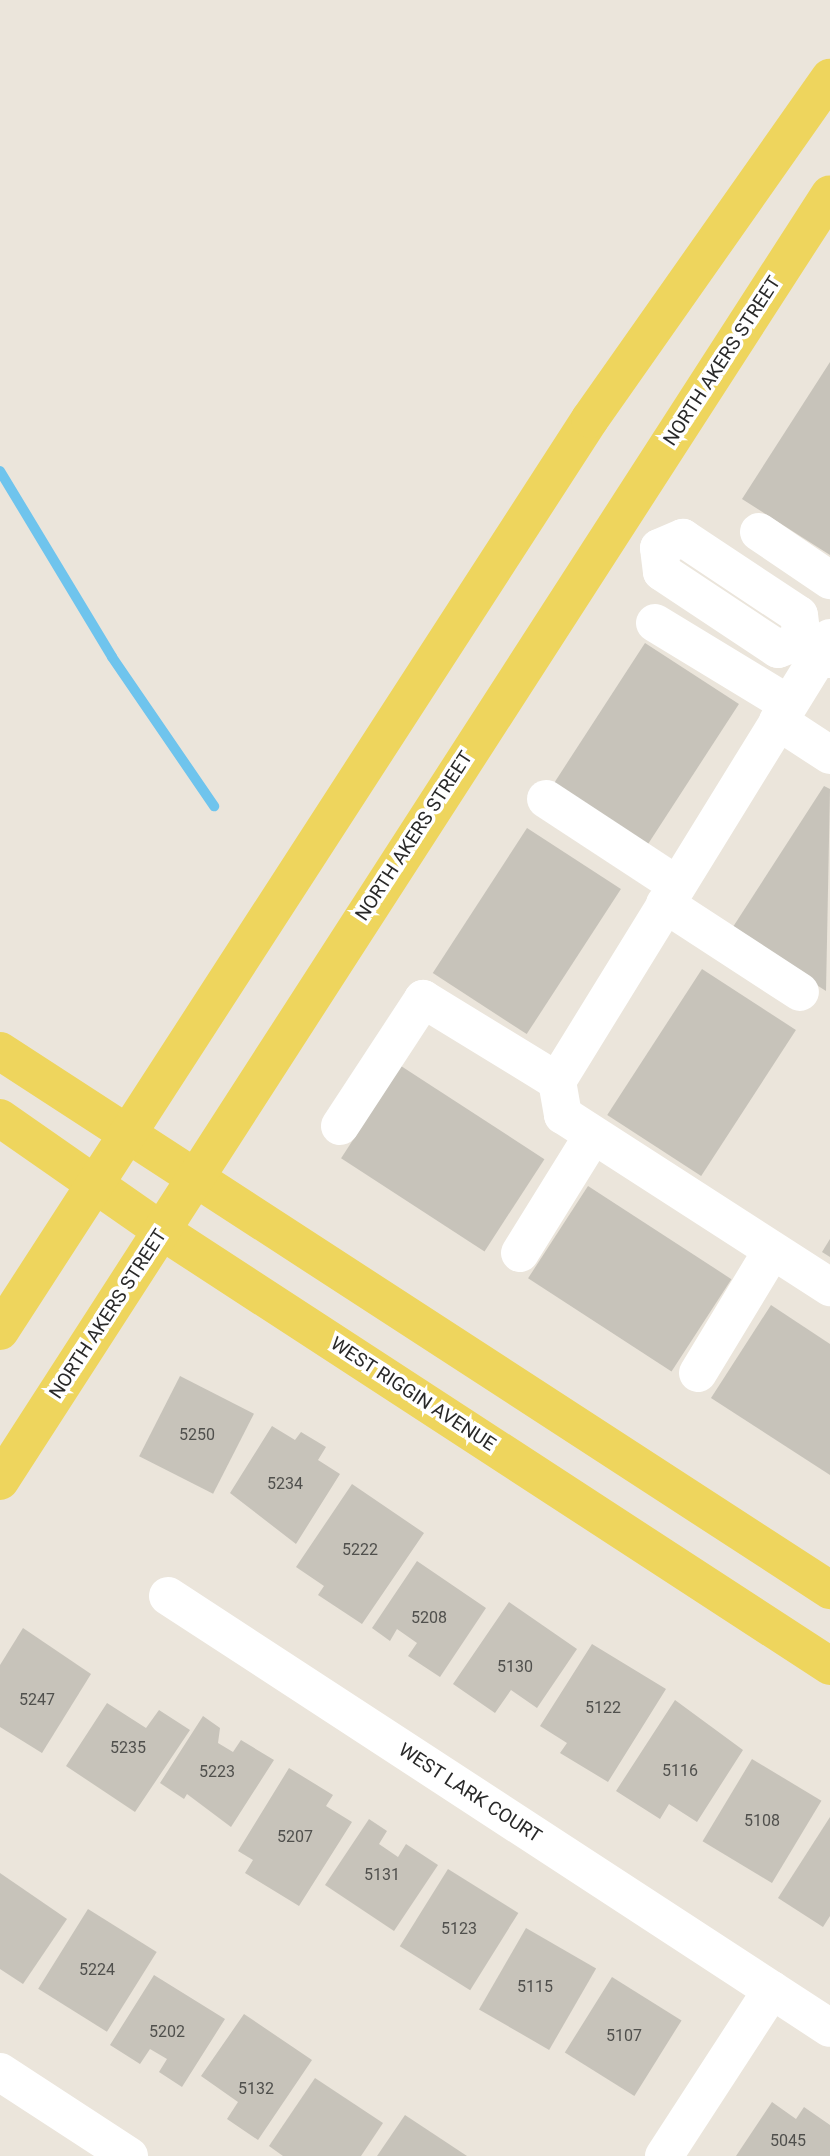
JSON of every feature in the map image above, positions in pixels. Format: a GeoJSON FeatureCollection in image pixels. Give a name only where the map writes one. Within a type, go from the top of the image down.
{"type":"FeatureCollection","features":[{"type":"Feature","properties":{"kind":"main road"},"geometry":{"type":"LineString","coordinates":[[0,1331],[94,1184],[130,1135],[590,419],[830,78]]}},
{"type":"Feature","properties":{"kind":"main road","name":"NORTH AKERS STREET"},"geometry":{"type":"LineString","coordinates":[[0,1481],[830,194]]}},
{"type":"Feature","properties":{"kind":"main road"},"geometry":{"type":"LineString","coordinates":[[0,1051],[830,1590]]}},
{"type":"Feature","properties":{"kind":"main road","name":"WEST RIGGIN AVENUE"},"geometry":{"type":"LineString","coordinates":[[0,1118],[162,1231],[830,1666]]}},
{"type":"Feature","properties":{"kind":"street"},"geometry":{"type":"LineString","coordinates":[[617,521],[659,548]]}},
{"type":"Feature","properties":{"kind":"street"},"geometry":{"type":"LineString","coordinates":[[759,533],[830,580]]}},
{"type":"Feature","properties":{"kind":"street"},"geometry":{"type":"LineString","coordinates":[[659,548],[683,538],[799,615],[821,647]]}},
{"type":"Feature","properties":{"kind":"street"},"geometry":{"type":"LineString","coordinates":[[659,548],[662,572],[778,649],[821,647]]}},
{"type":"Feature","properties":{"kind":"street"},"geometry":{"type":"LineString","coordinates":[[716,607],[738,574]]}},
{"type":"Feature","properties":{"kind":"street"},"geometry":{"type":"LineString","coordinates":[[655,624],[783,713],[830,755]]}},
{"type":"Feature","properties":{"kind":"street"},"geometry":{"type":"LineString","coordinates":[[821,647],[557,1081],[563,1115],[592,1137],[830,1287]]}},
{"type":"Feature","properties":{"kind":"street"},"geometry":{"type":"LineString","coordinates":[[546,799],[800,992]]}},
{"type":"Feature","properties":{"kind":"street"},"geometry":{"type":"LineString","coordinates":[[340,1126],[423,999],[557,1081]]}},
{"type":"Feature","properties":{"kind":"street"},"geometry":{"type":"LineString","coordinates":[[520,1253],[592,1137]]}},
{"type":"Feature","properties":{"kind":"street"},"geometry":{"type":"LineString","coordinates":[[698,1373],[772,1251]]}},
{"type":"Feature","properties":{"kind":"street","name":"WEST LARK COURT"},"geometry":{"type":"LineString","coordinates":[[168,1596],[830,2028]]}},
{"type":"Feature","properties":{"kind":"street"},"geometry":{"type":"LineString","coordinates":[[664,2156],[772,1990]]}},
{"type":"Feature","properties":{"kind":"street"},"geometry":{"type":"LineString","coordinates":[[0,2072],[129,2156]]}},
{"type":"Feature","properties":{"kind":"building"},"geometry":{"type":"Polygon","coordinates":[[[830,362],[830,555],[742,499],[830,362]]]}},
{"type":"Feature","properties":{"kind":"building"},"geometry":{"type":"Polygon","coordinates":[[[645,643],[739,704],[646,847],[552,786],[645,643]]]}},
{"type":"Feature","properties":{"kind":"building"},"geometry":{"type":"Polygon","coordinates":[[[824,786],[830,789],[826,991],[731,930],[824,786]]]}},
{"type":"Feature","properties":{"kind":"building"},"geometry":{"type":"Polygon","coordinates":[[[527,828],[621,889],[527,1034],[433,973],[527,828]]]}},
{"type":"Feature","properties":{"kind":"building"},"geometry":{"type":"Polygon","coordinates":[[[702,969],[796,1030],[701,1176],[607,1115],[702,969]]]}},
{"type":"Feature","properties":{"kind":"building"},"geometry":{"type":"Polygon","coordinates":[[[401,1066],[544,1159],[485,1251],[341,1158],[401,1066]]]}},
{"type":"Feature","properties":{"kind":"building"},"geometry":{"type":"Polygon","coordinates":[[[588,1186],[731,1279],[672,1371],[528,1278],[588,1186]]]}},
{"type":"Feature","properties":{"kind":"building"},"geometry":{"type":"Polygon","coordinates":[[[830,1239],[830,1257],[822,1252],[830,1239]]]}},
{"type":"Feature","properties":{"kind":"building"},"geometry":{"type":"Polygon","coordinates":[[[771,1305],[830,1344],[830,1475],[711,1398],[771,1305]]]}},
{"type":"Feature","properties":{"kind":"building"},"geometry":{"type":"Polygon","coordinates":[[[180,1376],[254,1414],[213,1494],[139,1456],[180,1376]]]}},
{"type":"Feature","properties":{"kind":"building"},"geometry":{"type":"Polygon","coordinates":[[[272,1426],[295,1440],[301,1432],[326,1447],[318,1460],[340,1474],[296,1544],[230,1493],[272,1426]]]}},
{"type":"Feature","properties":{"kind":"building"},"geometry":{"type":"Polygon","coordinates":[[[352,1484],[424,1533],[362,1624],[318,1595],[324,1586],[296,1567],[352,1484]]]}},
{"type":"Feature","properties":{"kind":"building"},"geometry":{"type":"Polygon","coordinates":[[[417,1561],[486,1608],[440,1677],[408,1656],[417,1643],[397,1629],[390,1641],[372,1628],[417,1561]]]}},
{"type":"Feature","properties":{"kind":"building"},"geometry":{"type":"Polygon","coordinates":[[[509,1602],[577,1649],[537,1708],[511,1690],[495,1713],[453,1684],[509,1602]]]}},
{"type":"Feature","properties":{"kind":"building"},"geometry":{"type":"Polygon","coordinates":[[[23,1628],[91,1674],[42,1753],[0,1727],[0,1665],[23,1628]]]}},
{"type":"Feature","properties":{"kind":"building"},"geometry":{"type":"Polygon","coordinates":[[[592,1644],[666,1689],[608,1782],[560,1753],[567,1743],[540,1726],[592,1644]]]}},
{"type":"Feature","properties":{"kind":"building"},"geometry":{"type":"Polygon","coordinates":[[[675,1700],[743,1750],[697,1822],[669,1804],[660,1819],[616,1791],[675,1700]]]}},
{"type":"Feature","properties":{"kind":"building"},"geometry":{"type":"Polygon","coordinates":[[[107,1703],[146,1728],[159,1710],[190,1730],[135,1812],[66,1766],[107,1703]]]}},
{"type":"Feature","properties":{"kind":"building"},"geometry":{"type":"Polygon","coordinates":[[[203,1716],[220,1728],[218,1743],[233,1752],[241,1740],[274,1760],[231,1827],[187,1794],[184,1799],[160,1783],[203,1716]]]}},
{"type":"Feature","properties":{"kind":"building"},"geometry":{"type":"Polygon","coordinates":[[[752,1759],[821,1801],[772,1883],[703,1841],[752,1759]]]}},
{"type":"Feature","properties":{"kind":"building"},"geometry":{"type":"Polygon","coordinates":[[[289,1768],[333,1795],[326,1806],[352,1822],[299,1906],[245,1873],[253,1860],[238,1851],[289,1768]]]}},
{"type":"Feature","properties":{"kind":"building"},"geometry":{"type":"Polygon","coordinates":[[[830,1817],[830,1916],[823,1927],[778,1898],[830,1817]]]}},
{"type":"Feature","properties":{"kind":"building"},"geometry":{"type":"Polygon","coordinates":[[[369,1819],[387,1831],[379,1844],[398,1857],[406,1844],[438,1865],[394,1931],[325,1885],[369,1819]]]}},
{"type":"Feature","properties":{"kind":"building"},"geometry":{"type":"Polygon","coordinates":[[[448,1869],[518,1913],[470,1990],[400,1946],[448,1869]]]}},
{"type":"Feature","properties":{"kind":"building"},"geometry":{"type":"Polygon","coordinates":[[[0,1873],[67,1919],[23,1984],[0,1969],[0,1873]]]}},
{"type":"Feature","properties":{"kind":"building"},"geometry":{"type":"Polygon","coordinates":[[[88,1909],[157,1952],[107,2032],[38,1989],[88,1909]]]}},
{"type":"Feature","properties":{"kind":"building"},"geometry":{"type":"Polygon","coordinates":[[[526,1928],[596,1968],[549,2050],[479,2009],[526,1928]]]}},
{"type":"Feature","properties":{"kind":"building"},"geometry":{"type":"Polygon","coordinates":[[[154,1975],[225,2019],[182,2087],[159,2072],[167,2059],[150,2049],[140,2064],[110,2045],[154,1975]]]}},
{"type":"Feature","properties":{"kind":"building"},"geometry":{"type":"Polygon","coordinates":[[[612,1977],[682,2020],[634,2096],[565,2052],[612,1977]]]}},
{"type":"Feature","properties":{"kind":"building"},"geometry":{"type":"Polygon","coordinates":[[[244,2014],[312,2060],[258,2140],[227,2119],[238,2102],[201,2076],[244,2014]]]}},
{"type":"Feature","properties":{"kind":"building"},"geometry":{"type":"Polygon","coordinates":[[[315,2078],[383,2123],[361,2156],[283,2156],[269,2146],[315,2078]]]}},
{"type":"Feature","properties":{"kind":"building"},"geometry":{"type":"Polygon","coordinates":[[[772,2102],[796,2119],[804,2107],[830,2125],[830,2156],[736,2156],[772,2102]]]}},
{"type":"Feature","properties":{"kind":"building"},"geometry":{"type":"Polygon","coordinates":[[[405,2115],[467,2156],[377,2156],[405,2115]]]}},
{"type":"Feature","properties":{"kind":"waterway"},"geometry":{"type":"LineString","coordinates":[[0,471],[112,657],[214,806]]}}]}
